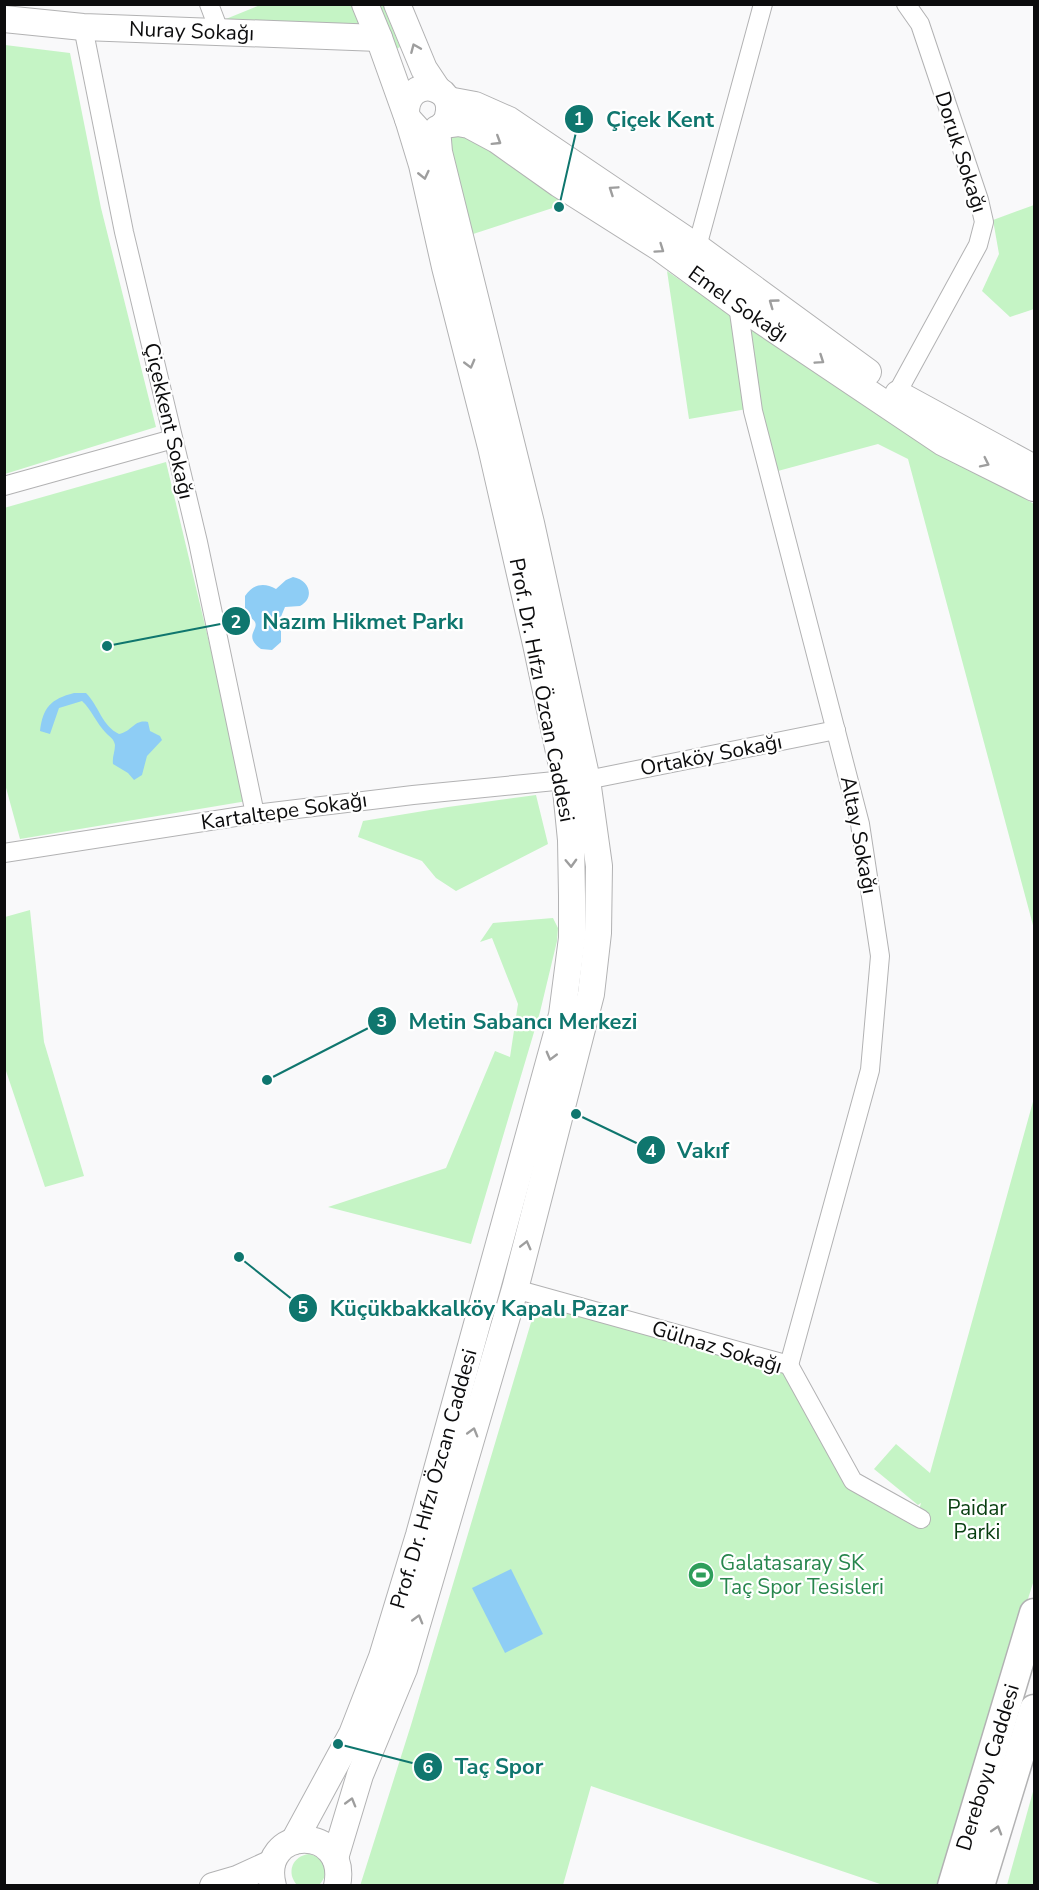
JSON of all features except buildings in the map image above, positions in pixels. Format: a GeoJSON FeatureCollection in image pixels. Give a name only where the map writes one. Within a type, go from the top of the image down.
{"type":"FeatureCollection","features":[{"type":"Feature","properties":{"kind":"main road","name":"Dereboyu Caddesi"},"geometry":{"type":"LineString","coordinates":[[952,1886],[1035,1613]]}},
{"type":"Feature","properties":{"kind":"main road","name":"Dereboyu Caddesi"},"geometry":{"type":"LineString","coordinates":[[980,1886],[1035,1709]]}},
{"type":"Feature","properties":{"kind":"street"},"geometry":{"type":"LineString","coordinates":[[209,4],[220,33]]}},
{"type":"Feature","properties":{"kind":"street","name":"Prof. Dr. Hıfzı Özcan Caddesi"},"geometry":{"type":"LineString","coordinates":[[337,1886],[339,1874],[335,1858],[360,1775],[404,1669],[515,1289],[591,994],[598,933],[599,866],[536,644],[491,447],[445,267],[422,165],[407,116],[365,4]]}},
{"type":"Feature","properties":{"kind":"street"},"geometry":{"type":"LineString","coordinates":[[397,4],[424,69],[443,95],[450,113],[440,127],[424,131],[417,129],[407,116],[408,99],[417,90],[431,88],[443,95]]}},
{"type":"Feature","properties":{"kind":"street"},"geometry":{"type":"LineString","coordinates":[[697,247],[763,4]]}},
{"type":"Feature","properties":{"kind":"street","name":"Doruk Sokağı"},"geometry":{"type":"LineString","coordinates":[[897,393],[978,245],[984,222],[979,200],[920,24],[906,4]]}},
{"type":"Feature","properties":{"kind":"street","name":"Nuray Sokağı"},"geometry":{"type":"LineString","coordinates":[[4,19],[83,27],[379,38]]}},
{"type":"Feature","properties":{"kind":"street","name":"Çiçekkent Sokağı"},"geometry":{"type":"LineString","coordinates":[[83,27],[124,232],[198,542],[255,814]]}},
{"type":"Feature","properties":{"kind":"street","name":"Emel Sokağı"},"geometry":{"type":"LineString","coordinates":[[443,95],[475,105],[509,120],[697,247],[897,393],[1035,468]]}},
{"type":"Feature","properties":{"kind":"street","name":"Emel Sokağı"},"geometry":{"type":"LineString","coordinates":[[440,127],[458,123],[469,125],[497,140],[559,184],[660,248],[738,305],[942,442],[1035,488]]}},
{"type":"Feature","properties":{"kind":"street","name":"Prof. Dr. Hıfzı Özcan Caddesi"},"geometry":{"type":"LineString","coordinates":[[272,1874],[278,1850],[294,1841],[352,1734],[382,1657],[491,1280],[562,1015],[572,938],[571,840],[576,780],[531,523],[439,152],[440,127]]}},
{"type":"Feature","properties":{"kind":"street","name":"Altay Sokağı"},"geometry":{"type":"LineString","coordinates":[[738,305],[753,411],[860,824],[880,956],[870,1070],[789,1365]]}},
{"type":"Feature","properties":{"kind":"street"},"geometry":{"type":"LineString","coordinates":[[4,486],[173,439]]}},
{"type":"Feature","properties":{"kind":"street","name":"Ortaköy Sokağı"},"geometry":{"type":"LineString","coordinates":[[576,780],[836,730]]}},
{"type":"Feature","properties":{"kind":"street","name":"Kartaltepe Sokağı"},"geometry":{"type":"LineString","coordinates":[[5,851],[255,814],[413,795],[576,780]]}},
{"type":"Feature","properties":{"kind":"street"},"geometry":{"type":"LineString","coordinates":[[491,1280],[515,1289]]}},
{"type":"Feature","properties":{"kind":"street","name":"Gülnaz Sokağı"},"geometry":{"type":"LineString","coordinates":[[515,1289],[789,1365],[853,1481],[921,1518]]}},
{"type":"Feature","properties":{"kind":"street"},"geometry":{"type":"LineString","coordinates":[[294,1841],[314,1840],[324,1845],[335,1858]]}},
{"type":"Feature","properties":{"kind":"street"},"geometry":{"type":"LineString","coordinates":[[213,1886],[237,1879],[272,1874]]}},
{"type":"Feature","properties":{"kind":"green space"},"geometry":{"type":"Polygon","coordinates":[[[358,4],[370,30],[216,23],[260,5],[358,4]]]}},
{"type":"Feature","properties":{"kind":"green space"},"geometry":{"type":"Polygon","coordinates":[[[375,5],[383,5],[400,47],[393,51],[375,5]]]}},
{"type":"Feature","properties":{"kind":"green space"},"geometry":{"type":"Polygon","coordinates":[[[5,45],[70,53],[101,208],[156,427],[5,474],[5,45]]]}},
{"type":"Feature","properties":{"kind":"green space"},"geometry":{"type":"Polygon","coordinates":[[[464,126],[565,204],[467,236],[438,135],[464,126]]]}},
{"type":"Feature","properties":{"kind":"green space"},"geometry":{"type":"Polygon","coordinates":[[[1034,205],[1034,309],[1010,317],[982,291],[999,254],[993,220],[1034,205]]]}},
{"type":"Feature","properties":{"kind":"green space"},"geometry":{"type":"Polygon","coordinates":[[[667,271],[849,391],[1034,504],[1034,929],[908,459],[878,444],[763,475],[747,409],[689,419],[667,271]]]}},
{"type":"Feature","properties":{"kind":"green space"},"geometry":{"type":"Polygon","coordinates":[[[166,462],[247,801],[20,839],[5,784],[4,508],[166,462]]]}},
{"type":"Feature","properties":{"kind":"green space"},"geometry":{"type":"Polygon","coordinates":[[[536,795],[548,844],[456,891],[436,878],[422,861],[358,837],[363,821],[536,795]]]}},
{"type":"Feature","properties":{"kind":"green space"},"geometry":{"type":"Polygon","coordinates":[[[30,910],[44,1042],[84,1176],[45,1187],[5,1068],[5,917],[30,910]]]}},
{"type":"Feature","properties":{"kind":"green space"},"geometry":{"type":"Polygon","coordinates":[[[553,918],[558,928],[557,941],[540,1012],[471,1244],[328,1207],[446,1168],[495,1051],[510,1057],[518,1004],[492,938],[480,942],[493,923],[553,918]]]}},
{"type":"Feature","properties":{"kind":"green space","name":"Galatasaray SK Taç Spor Tesisleri"},"geometry":{"type":"Polygon","coordinates":[[[1034,1098],[1034,1580],[937,1885],[883,1885],[591,1786],[563,1885],[360,1886],[411,1725],[538,1299],[781,1368],[846,1483],[916,1520],[921,1503],[918,1505],[874,1469],[896,1444],[930,1473],[1034,1098]]]}},
{"type":"Feature","properties":{"kind":"green space"},"geometry":{"type":"Polygon","coordinates":[[[1034,1788],[1034,1885],[1007,1885],[1034,1788]]]}},
{"type":"Feature","properties":{"kind":"green space"},"geometry":{"type":"Polygon","coordinates":[[[309,1854],[319,1858],[322,1862],[325,1876],[319,1885],[297,1885],[292,1875],[292,1866],[298,1858],[309,1854]]]}},
{"type":"Feature","properties":{"kind":"water"},"geometry":{"type":"Polygon","coordinates":[[[293,577],[307,585],[308,599],[300,606],[285,607],[280,619],[274,622],[281,631],[281,642],[272,650],[261,649],[252,637],[256,625],[245,611],[245,596],[259,585],[267,585],[276,589],[293,577]]]}},
{"type":"Feature","properties":{"kind":"water"},"geometry":{"type":"Polygon","coordinates":[[[74,693],[86,693],[109,726],[119,734],[140,722],[148,722],[150,731],[160,736],[162,740],[147,756],[142,775],[134,780],[128,773],[113,764],[114,741],[82,701],[59,708],[50,734],[40,731],[43,716],[50,705],[59,698],[74,693]]]}},
{"type":"Feature","properties":{"kind":"water"},"geometry":{"type":"Polygon","coordinates":[[[511,1569],[543,1634],[505,1653],[472,1588],[511,1569]]]}},
{"type":"Feature","properties":{"kind":"place","name":"Çiçek Kent"},"geometry":{"type":"Point","coordinates":[559,207]}},
{"type":"Feature","properties":{"kind":"place","name":"Nazım Hikmet Parkı"},"geometry":{"type":"Point","coordinates":[107,646]}},
{"type":"Feature","properties":{"kind":"place","name":"Metin Sabancı Merkezi"},"geometry":{"type":"Point","coordinates":[267,1080]}},
{"type":"Feature","properties":{"kind":"place","name":"Vakıf"},"geometry":{"type":"Point","coordinates":[576,1114]}},
{"type":"Feature","properties":{"kind":"place","name":"Küçükbakkalköy Kapalı Pazar"},"geometry":{"type":"Point","coordinates":[239,1257]}},
{"type":"Feature","properties":{"kind":"place","name":"Galatasaray SK Taç Spor Tesisleri"},"geometry":{"type":"Point","coordinates":[701,1575]}},
{"type":"Feature","properties":{"kind":"place","name":"Taç Spor"},"geometry":{"type":"Point","coordinates":[338,1744]}},
{"type":"Feature","properties":{"kind":"park label","name":"Paidar Parki"},"geometry":{"type":"Point","coordinates":[977,1520]}}]}
